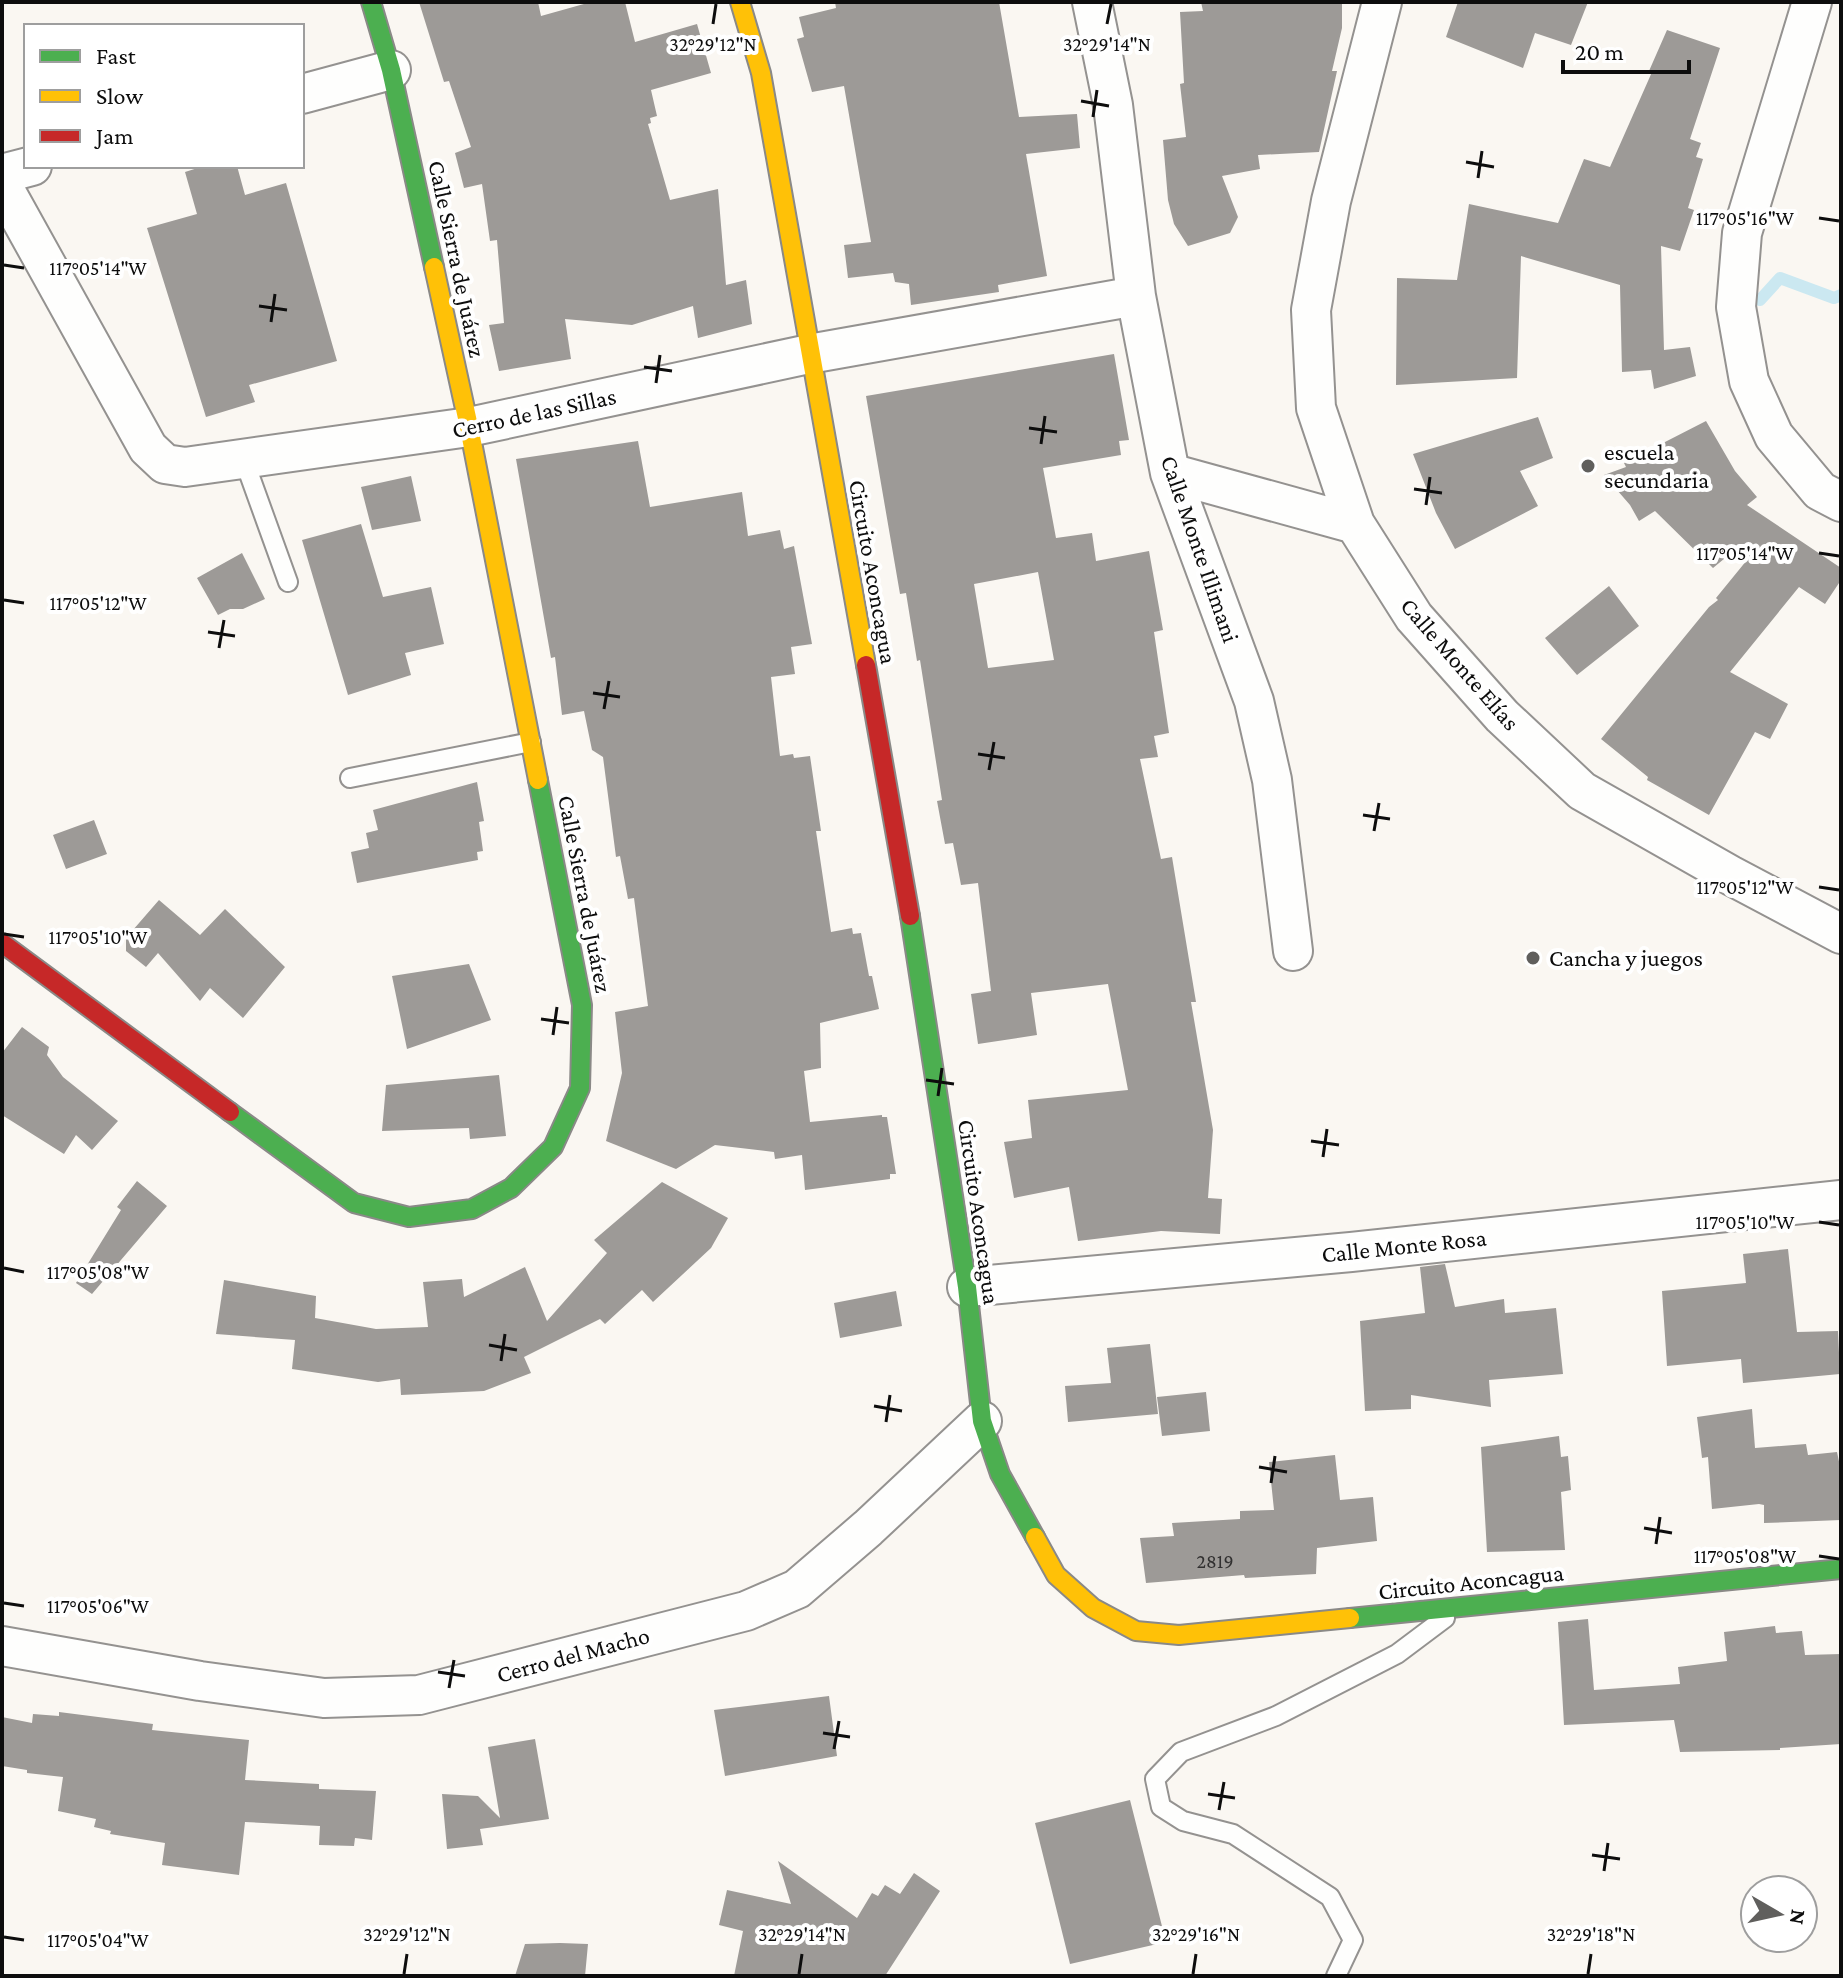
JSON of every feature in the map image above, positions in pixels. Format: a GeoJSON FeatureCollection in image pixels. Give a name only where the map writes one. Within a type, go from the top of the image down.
{"type":"FeatureCollection","features":[{"type":"Feature","properties":{"kind":"street","name":"Calle Sierra de Juárez"},"geometry":{"type":"LineString","coordinates":[[2,943],[354,1203],[409,1217],[472,1209],[511,1188],[553,1147],[580,1088],[582,1005],[469,427],[391,70],[371,2]]}},
{"type":"Feature","properties":{"kind":"street","name":"Circuito Aconcagua"},"geometry":{"type":"LineString","coordinates":[[740,2],[761,73],[899,844],[967,1287],[982,1421],[1000,1474],[1056,1575],[1093,1608],[1136,1631],[1179,1635],[1841,1569]]}},
{"type":"Feature","properties":{"kind":"street","name":"Calle Monte Illimani"},"geometry":{"type":"LineString","coordinates":[[1092,2],[1113,105],[1136,296],[1170,473],[1254,701],[1272,780],[1293,951]]}},
{"type":"Feature","properties":{"kind":"street","name":"Calle Monte Elías"},"geometry":{"type":"LineString","coordinates":[[1382,2],[1331,201],[1311,310],[1316,408],[1355,524],[1414,617],[1502,716],[1582,791],[1841,934]]}},
{"type":"Feature","properties":{"kind":"street"},"geometry":{"type":"LineString","coordinates":[[1812,2],[1742,233],[1736,307],[1749,381],[1774,436],[1820,491],[1841,502]]}},
{"type":"Feature","properties":{"kind":"street"},"geometry":{"type":"LineString","coordinates":[[304,93],[391,70]]}},
{"type":"Feature","properties":{"kind":"street"},"geometry":{"type":"LineString","coordinates":[[2,174],[24,168]]}},
{"type":"Feature","properties":{"kind":"street","name":"Cerro de las Sillas"},"geometry":{"type":"LineString","coordinates":[[2,185],[148,448],[165,464],[185,467],[469,427],[809,354],[1136,296]]}},
{"type":"Feature","properties":{"kind":"street"},"geometry":{"type":"LineString","coordinates":[[1170,473],[1355,524]]}},
{"type":"Feature","properties":{"kind":"street","name":"Calle Monte Rosa"},"geometry":{"type":"LineString","coordinates":[[967,1287],[1351,1252],[1841,1200]]}},
{"type":"Feature","properties":{"kind":"street","name":"Cerro del Macho"},"geometry":{"type":"LineString","coordinates":[[2,1646],[200,1681],[324,1698],[419,1695],[746,1611],[797,1589],[868,1528],[982,1421]]}},
{"type":"Feature","properties":{"kind":"lane"},"geometry":{"type":"LineString","coordinates":[[244,460],[288,582]]}},
{"type":"Feature","properties":{"kind":"lane"},"geometry":{"type":"LineString","coordinates":[[350,778],[531,742]]}},
{"type":"Feature","properties":{"kind":"lane"},"geometry":{"type":"LineString","coordinates":[[1336,1976],[1353,1940],[1330,1897],[1233,1834],[1183,1821],[1161,1807],[1155,1779],[1181,1752],[1276,1716],[1397,1654],[1460,1607]]}},
{"type":"Feature","properties":{"kind":"building"},"geometry":{"type":"Polygon","coordinates":[[[419,2],[538,2],[541,16],[591,2],[625,2],[635,42],[697,24],[711,73],[651,90],[657,116],[650,118],[651,123],[648,124],[670,200],[718,189],[726,285],[746,280],[752,324],[698,338],[693,306],[632,325],[565,319],[571,359],[499,371],[489,325],[504,323],[497,240],[490,241],[482,184],[464,188],[455,153],[471,147],[449,81],[444,82],[419,2]]]}},
{"type":"Feature","properties":{"kind":"building"},"geometry":{"type":"Polygon","coordinates":[[[835,2],[999,2],[1019,117],[1077,114],[1080,148],[1026,154],[1047,276],[998,285],[999,292],[911,305],[909,284],[895,282],[893,273],[848,278],[844,245],[871,242],[844,86],[812,92],[797,39],[804,37],[799,17],[836,8],[835,2]]]}},
{"type":"Feature","properties":{"kind":"building"},"geometry":{"type":"Polygon","coordinates":[[[1201,2],[1342,2],[1342,28],[1332,71],[1337,71],[1319,152],[1258,155],[1260,169],[1222,176],[1238,217],[1230,233],[1188,246],[1174,224],[1168,200],[1163,140],[1186,137],[1180,84],[1184,83],[1180,12],[1203,11],[1201,2]]]}},
{"type":"Feature","properties":{"kind":"building"},"geometry":{"type":"Polygon","coordinates":[[[1458,2],[1588,2],[1571,45],[1535,33],[1523,68],[1446,37],[1458,2]]]}},
{"type":"Feature","properties":{"kind":"building"},"geometry":{"type":"Polygon","coordinates":[[[1667,30],[1720,48],[1690,139],[1701,143],[1696,157],[1703,159],[1688,208],[1694,210],[1680,251],[1661,246],[1664,350],[1690,347],[1696,376],[1654,389],[1651,370],[1622,372],[1620,285],[1521,256],[1517,378],[1396,385],[1397,278],[1457,280],[1469,204],[1558,223],[1584,159],[1610,167],[1667,30]]]}},
{"type":"Feature","properties":{"kind":"building"},"geometry":{"type":"Polygon","coordinates":[[[198,168],[238,168],[245,195],[286,183],[337,361],[249,385],[255,402],[206,417],[147,228],[197,214],[185,172],[198,168]]]}},
{"type":"Feature","properties":{"kind":"building"},"geometry":{"type":"Polygon","coordinates":[[[1114,354],[1129,440],[1119,441],[1121,455],[1043,468],[1056,538],[1092,533],[1096,561],[1149,551],[1163,630],[1154,632],[1169,733],[1154,736],[1158,757],[1140,759],[1161,859],[1172,857],[1196,1002],[1191,1002],[1213,1130],[1208,1198],[1222,1199],[1220,1234],[1161,1231],[1078,1241],[1069,1187],[1014,1198],[1004,1142],[1032,1138],[1028,1100],[1128,1090],[1108,984],[1031,993],[1037,1035],[978,1044],[971,994],[991,991],[978,883],[961,885],[953,843],[945,844],[937,801],[942,800],[920,660],[917,661],[906,593],[900,594],[866,396],[1114,354]],[[1038,572],[974,584],[988,668],[1054,660],[1038,572]]]}},
{"type":"Feature","properties":{"kind":"building"},"geometry":{"type":"Polygon","coordinates":[[[1538,417],[1553,458],[1520,471],[1538,506],[1455,549],[1436,513],[1413,454],[1538,417]]]}},
{"type":"Feature","properties":{"kind":"building"},"geometry":{"type":"Polygon","coordinates":[[[1706,421],[1735,471],[1757,497],[1747,505],[1841,568],[1841,580],[1825,604],[1799,587],[1730,672],[1788,704],[1770,739],[1755,732],[1709,815],[1647,780],[1648,777],[1601,739],[1718,600],[1716,598],[1747,560],[1736,549],[1713,568],[1655,511],[1639,521],[1630,505],[1604,475],[1626,467],[1624,463],[1706,421]]]}},
{"type":"Feature","properties":{"kind":"building"},"geometry":{"type":"Polygon","coordinates":[[[638,441],[650,507],[742,492],[748,536],[780,530],[784,549],[794,546],[812,644],[791,647],[795,674],[771,677],[780,756],[810,756],[821,831],[816,831],[831,932],[852,928],[853,934],[861,933],[879,1009],[820,1023],[821,1068],[804,1071],[810,1122],[887,1117],[896,1174],[890,1174],[890,1179],[805,1190],[802,1155],[775,1159],[774,1152],[715,1145],[676,1169],[606,1141],[622,1073],[615,1012],[648,1006],[634,898],[628,899],[620,856],[616,857],[603,757],[592,750],[584,711],[562,715],[555,657],[551,658],[516,459],[638,441]]]}},
{"type":"Feature","properties":{"kind":"building"},"geometry":{"type":"Polygon","coordinates":[[[411,476],[421,521],[372,530],[361,487],[411,476]]]}},
{"type":"Feature","properties":{"kind":"building"},"geometry":{"type":"Polygon","coordinates":[[[361,524],[383,597],[431,587],[444,644],[405,653],[411,675],[348,695],[302,540],[361,524]]]}},
{"type":"Feature","properties":{"kind":"building"},"geometry":{"type":"Polygon","coordinates":[[[242,553],[265,599],[218,615],[197,578],[242,553]]]}},
{"type":"Feature","properties":{"kind":"building"},"geometry":{"type":"Polygon","coordinates":[[[1609,586],[1639,626],[1577,675],[1545,638],[1609,586]]]}},
{"type":"Feature","properties":{"kind":"building"},"geometry":{"type":"Polygon","coordinates":[[[477,782],[484,821],[479,822],[483,851],[477,852],[478,860],[357,883],[351,852],[369,848],[366,833],[378,830],[373,810],[477,782]]]}},
{"type":"Feature","properties":{"kind":"building"},"geometry":{"type":"Polygon","coordinates":[[[94,820],[107,854],[66,869],[53,835],[94,820]]]}},
{"type":"Feature","properties":{"kind":"building"},"geometry":{"type":"Polygon","coordinates":[[[159,900],[200,935],[225,909],[285,967],[243,1018],[210,988],[200,1001],[158,953],[146,967],[126,951],[126,938],[159,900]]]}},
{"type":"Feature","properties":{"kind":"building"},"geometry":{"type":"Polygon","coordinates":[[[469,964],[491,1020],[407,1049],[392,976],[469,964]]]}},
{"type":"Feature","properties":{"kind":"building"},"geometry":{"type":"Polygon","coordinates":[[[22,1027],[49,1047],[47,1055],[63,1077],[118,1121],[92,1150],[76,1135],[64,1154],[2,1115],[2,1053],[22,1027]]]}},
{"type":"Feature","properties":{"kind":"building"},"geometry":{"type":"Polygon","coordinates":[[[499,1075],[506,1136],[470,1139],[469,1128],[382,1131],[386,1085],[499,1075]]]}},
{"type":"Feature","properties":{"kind":"building"},"geometry":{"type":"Polygon","coordinates":[[[137,1181],[167,1206],[92,1294],[76,1283],[121,1210],[117,1207],[137,1181]]]}},
{"type":"Feature","properties":{"kind":"building"},"geometry":{"type":"Polygon","coordinates":[[[662,1182],[728,1218],[711,1248],[653,1302],[642,1290],[605,1324],[600,1319],[524,1357],[531,1373],[484,1391],[401,1395],[400,1379],[378,1382],[292,1369],[295,1340],[216,1334],[224,1280],[316,1296],[315,1318],[376,1329],[428,1327],[423,1282],[462,1279],[464,1297],[525,1267],[547,1321],[607,1253],[594,1240],[662,1182]]]}},
{"type":"Feature","properties":{"kind":"building"},"geometry":{"type":"Polygon","coordinates":[[[1788,1249],[1797,1332],[1838,1331],[1840,1374],[1743,1383],[1741,1359],[1667,1366],[1662,1291],[1746,1283],[1743,1254],[1788,1249]]]}},
{"type":"Feature","properties":{"kind":"building"},"geometry":{"type":"Polygon","coordinates":[[[1445,1264],[1455,1307],[1504,1299],[1505,1313],[1556,1308],[1563,1374],[1489,1380],[1491,1407],[1411,1395],[1411,1409],[1365,1411],[1360,1321],[1425,1313],[1420,1267],[1445,1264]]]}},
{"type":"Feature","properties":{"kind":"building"},"geometry":{"type":"Polygon","coordinates":[[[896,1291],[902,1326],[840,1338],[834,1303],[896,1291]]]}},
{"type":"Feature","properties":{"kind":"building"},"geometry":{"type":"Polygon","coordinates":[[[1150,1344],[1158,1414],[1068,1422],[1065,1386],[1111,1383],[1107,1348],[1150,1344]]]}},
{"type":"Feature","properties":{"kind":"building"},"geometry":{"type":"Polygon","coordinates":[[[1206,1392],[1210,1431],[1162,1436],[1157,1397],[1206,1392]]]}},
{"type":"Feature","properties":{"kind":"building"},"geometry":{"type":"Polygon","coordinates":[[[1752,1409],[1755,1448],[1806,1444],[1808,1455],[1837,1452],[1841,1471],[1841,1520],[1764,1523],[1764,1505],[1712,1509],[1708,1457],[1702,1458],[1697,1417],[1752,1409]]]}},
{"type":"Feature","properties":{"kind":"building"},"geometry":{"type":"Polygon","coordinates":[[[1559,1436],[1561,1457],[1568,1456],[1571,1490],[1561,1492],[1565,1550],[1487,1552],[1481,1447],[1559,1436]]]}},
{"type":"Feature","properties":{"kind":"building"},"geometry":{"type":"Polygon","coordinates":[[[1335,1455],[1340,1500],[1373,1497],[1377,1541],[1317,1548],[1316,1574],[1245,1578],[1244,1575],[1146,1583],[1140,1538],[1174,1536],[1172,1523],[1240,1519],[1240,1511],[1274,1510],[1269,1462],[1335,1455]]]}},
{"type":"Feature","properties":{"kind":"building"},"geometry":{"type":"Polygon","coordinates":[[[1588,1619],[1594,1690],[1680,1684],[1678,1667],[1727,1661],[1724,1632],[1775,1626],[1776,1633],[1802,1631],[1805,1655],[1841,1654],[1841,1744],[1780,1750],[1680,1752],[1674,1720],[1564,1725],[1558,1622],[1588,1619]]]}},
{"type":"Feature","properties":{"kind":"building"},"geometry":{"type":"Polygon","coordinates":[[[829,1696],[837,1756],[725,1776],[714,1710],[829,1696]]]}},
{"type":"Feature","properties":{"kind":"building"},"geometry":{"type":"Polygon","coordinates":[[[59,1712],[153,1724],[152,1730],[249,1740],[245,1780],[319,1784],[319,1789],[376,1791],[372,1840],[355,1838],[354,1846],[319,1845],[320,1826],[245,1822],[239,1875],[162,1865],[165,1843],[110,1834],[111,1831],[94,1827],[96,1819],[58,1811],[63,1777],[27,1773],[27,1770],[2,1766],[2,1717],[32,1723],[33,1714],[59,1716],[59,1712]]]}},
{"type":"Feature","properties":{"kind":"building"},"geometry":{"type":"Polygon","coordinates":[[[535,1739],[549,1819],[480,1829],[483,1845],[447,1849],[442,1794],[478,1796],[500,1818],[488,1747],[535,1739]]]}},
{"type":"Feature","properties":{"kind":"building"},"geometry":{"type":"Polygon","coordinates":[[[1130,1800],[1166,1942],[1070,1964],[1035,1823],[1130,1800]]]}},
{"type":"Feature","properties":{"kind":"building"},"geometry":{"type":"Polygon","coordinates":[[[778,1861],[857,1918],[872,1893],[878,1896],[885,1885],[900,1894],[914,1873],[940,1891],[885,1976],[734,1976],[743,1931],[719,1925],[727,1890],[791,1904],[778,1861]]]}},
{"type":"Feature","properties":{"kind":"building"},"geometry":{"type":"Polygon","coordinates":[[[525,1944],[588,1944],[585,1976],[515,1976],[525,1944]]]}},
{"type":"Feature","properties":{"kind":"waterway"},"geometry":{"type":"LineString","coordinates":[[1760,300],[1780,278],[1834,298],[1841,295]]}},
{"type":"Feature","properties":{"kind":"traffic: fast"},"geometry":{"type":"LineString","coordinates":[[371,2],[391,70],[434,267]]}},
{"type":"Feature","properties":{"kind":"traffic: fast"},"geometry":{"type":"LineString","coordinates":[[230,1112],[354,1203],[409,1217],[472,1209],[511,1188],[553,1147],[580,1088],[582,1005],[538,780]]}},
{"type":"Feature","properties":{"kind":"traffic: fast"},"geometry":{"type":"LineString","coordinates":[[910,916],[967,1287],[982,1421],[1000,1474],[1035,1537]]}},
{"type":"Feature","properties":{"kind":"traffic: fast"},"geometry":{"type":"LineString","coordinates":[[1350,1618],[1841,1569]]}},
{"type":"Feature","properties":{"kind":"traffic: slow"},"geometry":{"type":"LineString","coordinates":[[740,2],[761,73],[866,665]]}},
{"type":"Feature","properties":{"kind":"traffic: slow"},"geometry":{"type":"LineString","coordinates":[[434,267],[469,427],[538,780]]}},
{"type":"Feature","properties":{"kind":"traffic: slow"},"geometry":{"type":"LineString","coordinates":[[1035,1537],[1056,1575],[1093,1608],[1136,1631],[1179,1635],[1350,1618]]}},
{"type":"Feature","properties":{"kind":"traffic: jam"},"geometry":{"type":"LineString","coordinates":[[866,665],[910,916]]}},
{"type":"Feature","properties":{"kind":"traffic: jam"},"geometry":{"type":"LineString","coordinates":[[2,943],[230,1112]]}},
{"type":"Feature","properties":{"kind":"place","name":"escuela secundaria"},"geometry":{"type":"Point","coordinates":[1588,466]}},
{"type":"Feature","properties":{"kind":"place","name":"Cancha y juegos"},"geometry":{"type":"Point","coordinates":[1533,958]}}]}
